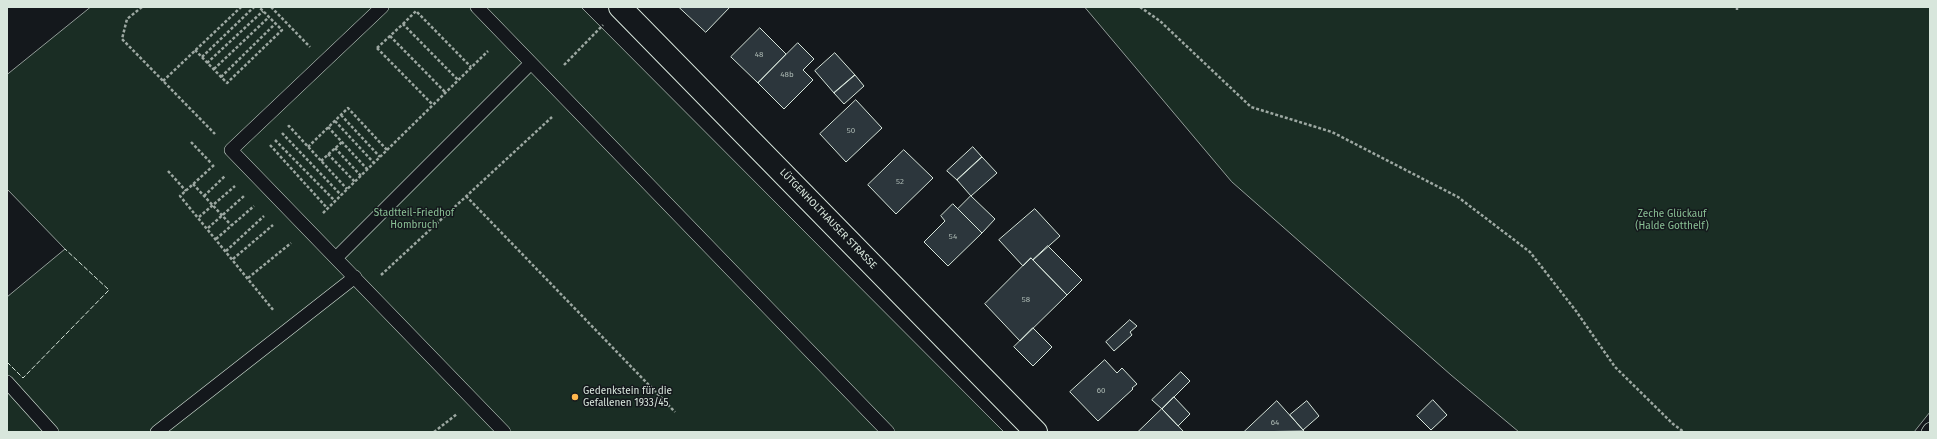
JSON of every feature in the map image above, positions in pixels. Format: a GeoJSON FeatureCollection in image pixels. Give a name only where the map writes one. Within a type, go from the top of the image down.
{"type":"FeatureCollection","features":[{"type":"Feature","properties":{"kind":"street","name":"LÜTGENHOLTHAUSER STRASSE"},"geometry":{"type":"LineString","coordinates":[[620,7],[1036,432]]}},
{"type":"Feature","properties":{"kind":"lane"},"geometry":{"type":"LineString","coordinates":[[382,7],[231,150],[504,432]]}},
{"type":"Feature","properties":{"kind":"lane"},"geometry":{"type":"LineString","coordinates":[[476,7],[569,101],[888,432]]}},
{"type":"Feature","properties":{"kind":"lane"},"geometry":{"type":"LineString","coordinates":[[336,258],[532,63]]}},
{"type":"Feature","properties":{"kind":"lane"},"geometry":{"type":"LineString","coordinates":[[157,432],[355,277]]}},
{"type":"Feature","properties":{"kind":"lane"},"geometry":{"type":"LineString","coordinates":[[7,382],[52,432]]}},
{"type":"Feature","properties":{"kind":"path"},"geometry":{"type":"LineString","coordinates":[[142,7],[127,19],[122,39],[231,150],[180,196],[208,228],[288,329]]}},
{"type":"Feature","properties":{"kind":"path"},"geometry":{"type":"LineString","coordinates":[[163,81],[241,7]]}},
{"type":"Feature","properties":{"kind":"path"},"geometry":{"type":"LineString","coordinates":[[202,57],[254,7]]}},
{"type":"Feature","properties":{"kind":"path"},"geometry":{"type":"LineString","coordinates":[[196,50],[228,83],[282,30],[259,7]]}},
{"type":"Feature","properties":{"kind":"path"},"geometry":{"type":"LineString","coordinates":[[271,7],[324,62]]}},
{"type":"Feature","properties":{"kind":"path"},"geometry":{"type":"LineString","coordinates":[[1140,7],[1160,21],[1251,107],[1332,132],[1458,197],[1530,252],[1576,311],[1615,367],[1673,424],[1684,432]]}},
{"type":"Feature","properties":{"kind":"path"},"geometry":{"type":"LineString","coordinates":[[207,63],[263,11]]}},
{"type":"Feature","properties":{"kind":"path"},"geometry":{"type":"LineString","coordinates":[[378,48],[416,11],[471,68]]}},
{"type":"Feature","properties":{"kind":"path"},"geometry":{"type":"LineString","coordinates":[[214,69],[269,17]]}},
{"type":"Feature","properties":{"kind":"path"},"geometry":{"type":"LineString","coordinates":[[548,81],[605,23]]}},
{"type":"Feature","properties":{"kind":"path"},"geometry":{"type":"LineString","coordinates":[[221,77],[276,24]]}},
{"type":"Feature","properties":{"kind":"path"},"geometry":{"type":"LineString","coordinates":[[403,24],[458,80]]}},
{"type":"Feature","properties":{"kind":"path"},"geometry":{"type":"LineString","coordinates":[[358,29],[433,105]]}},
{"type":"Feature","properties":{"kind":"path"},"geometry":{"type":"LineString","coordinates":[[248,278],[308,228],[504,35]]}},
{"type":"Feature","properties":{"kind":"path"},"geometry":{"type":"LineString","coordinates":[[390,36],[446,93]]}},
{"type":"Feature","properties":{"kind":"path"},"geometry":{"type":"LineString","coordinates":[[366,289],[569,101]]}},
{"type":"Feature","properties":{"kind":"path"},"geometry":{"type":"LineString","coordinates":[[308,147],[348,108],[387,150]]}},
{"type":"Feature","properties":{"kind":"path"},"geometry":{"type":"LineString","coordinates":[[341,115],[380,157]]}},
{"type":"Feature","properties":{"kind":"path"},"geometry":{"type":"LineString","coordinates":[[335,120],[374,163]]}},
{"type":"Feature","properties":{"kind":"path"},"geometry":{"type":"LineString","coordinates":[[328,209],[269,145],[289,126],[348,189]]}},
{"type":"Feature","properties":{"kind":"path"},"geometry":{"type":"LineString","coordinates":[[328,127],[368,170]]}},
{"type":"Feature","properties":{"kind":"path"},"geometry":{"type":"LineString","coordinates":[[282,133],[341,196]]}},
{"type":"Feature","properties":{"kind":"path"},"geometry":{"type":"LineString","coordinates":[[275,140],[335,201]]}},
{"type":"Feature","properties":{"kind":"path"},"geometry":{"type":"LineString","coordinates":[[191,142],[214,166]]}},
{"type":"Feature","properties":{"kind":"path"},"geometry":{"type":"LineString","coordinates":[[322,161],[342,142]]}},
{"type":"Feature","properties":{"kind":"path"},"geometry":{"type":"LineString","coordinates":[[335,148],[361,176]]}},
{"type":"Feature","properties":{"kind":"path"},"geometry":{"type":"LineString","coordinates":[[328,154],[355,182]]}},
{"type":"Feature","properties":{"kind":"path"},"geometry":{"type":"LineString","coordinates":[[204,196],[241,161]]}},
{"type":"Feature","properties":{"kind":"path"},"geometry":{"type":"LineString","coordinates":[[168,171],[186,191]]}},
{"type":"Feature","properties":{"kind":"path"},"geometry":{"type":"LineString","coordinates":[[199,217],[252,171]]}},
{"type":"Feature","properties":{"kind":"path"},"geometry":{"type":"LineString","coordinates":[[193,184],[231,225]]}},
{"type":"Feature","properties":{"kind":"path"},"geometry":{"type":"LineString","coordinates":[[208,228],[222,216],[266,186]]}},
{"type":"Feature","properties":{"kind":"path"},"geometry":{"type":"LineString","coordinates":[[216,239],[231,225],[266,186]]}},
{"type":"Feature","properties":{"kind":"path"},"geometry":{"type":"LineString","coordinates":[[466,196],[675,412]]}},
{"type":"Feature","properties":{"kind":"path"},"geometry":{"type":"LineString","coordinates":[[226,251],[286,206]]}},
{"type":"Feature","properties":{"kind":"path"},"geometry":{"type":"LineString","coordinates":[[233,259],[286,206]]}},
{"type":"Feature","properties":{"kind":"path"},"geometry":{"type":"LineString","coordinates":[[434,432],[474,401]]}},
{"type":"Feature","properties":{"kind":"green space","name":"Stadtteil-Friedhof Hombruch"},"geometry":{"type":"Polygon","coordinates":[[[91,7],[581,7],[1004,432],[7,432],[7,297],[65,249],[7,189],[7,75],[91,7]]]}},
{"type":"Feature","properties":{"kind":"green space","name":"Zeche Glückauf (Halde Gotthelf)"},"geometry":{"type":"Polygon","coordinates":[[[1085,7],[1930,7],[1930,412],[1914,432],[1519,432],[1451,375],[1232,182],[1085,7]]]}},
{"type":"Feature","properties":{"kind":"building"},"geometry":{"type":"Polygon","coordinates":[[[679,7],[730,7],[706,32],[679,7]]]}},
{"type":"Feature","properties":{"kind":"building"},"geometry":{"type":"Polygon","coordinates":[[[760,28],[786,54],[758,83],[731,57],[760,28]]]}},
{"type":"Feature","properties":{"kind":"building"},"geometry":{"type":"Polygon","coordinates":[[[798,43],[814,59],[803,70],[813,80],[784,109],[758,83],[798,43]]]}},
{"type":"Feature","properties":{"kind":"building"},"geometry":{"type":"Polygon","coordinates":[[[835,53],[855,75],[834,93],[815,71],[835,53]]]}},
{"type":"Feature","properties":{"kind":"building"},"geometry":{"type":"Polygon","coordinates":[[[855,75],[864,86],[844,104],[834,93],[855,75]]]}},
{"type":"Feature","properties":{"kind":"building"},"geometry":{"type":"Polygon","coordinates":[[[856,100],[882,128],[846,162],[820,134],[856,100]]]}},
{"type":"Feature","properties":{"kind":"building"},"geometry":{"type":"Polygon","coordinates":[[[973,147],[982,157],[957,180],[947,171],[973,147]]]}},
{"type":"Feature","properties":{"kind":"building"},"geometry":{"type":"Polygon","coordinates":[[[904,150],[933,178],[896,214],[868,185],[904,150]]]}},
{"type":"Feature","properties":{"kind":"building"},"geometry":{"type":"Polygon","coordinates":[[[982,157],[997,173],[971,196],[957,180],[982,157]]]}},
{"type":"Feature","properties":{"kind":"building"},"geometry":{"type":"Polygon","coordinates":[[[971,196],[995,219],[982,233],[958,209],[971,196]]]}},
{"type":"Feature","properties":{"kind":"building"},"geometry":{"type":"Polygon","coordinates":[[[953,204],[982,233],[948,266],[924,242],[945,221],[941,216],[953,204]]]}},
{"type":"Feature","properties":{"kind":"building"},"geometry":{"type":"Polygon","coordinates":[[[1035,209],[1060,236],[1033,260],[1031,258],[1023,266],[999,240],[1035,209]]]}},
{"type":"Feature","properties":{"kind":"building"},"geometry":{"type":"Polygon","coordinates":[[[1048,246],[1082,280],[1067,295],[1033,260],[1048,246]]]}},
{"type":"Feature","properties":{"kind":"building"},"geometry":{"type":"Polygon","coordinates":[[[1031,258],[1067,295],[1020,341],[985,304],[1031,258]]]}},
{"type":"Feature","properties":{"kind":"building"},"geometry":{"type":"Polygon","coordinates":[[[1130,320],[1137,326],[1130,332],[1132,335],[1114,351],[1106,342],[1130,320]]]}},
{"type":"Feature","properties":{"kind":"building"},"geometry":{"type":"Polygon","coordinates":[[[1033,328],[1052,347],[1033,366],[1014,347],[1033,328]]]}},
{"type":"Feature","properties":{"kind":"building"},"geometry":{"type":"Polygon","coordinates":[[[1105,360],[1117,373],[1122,368],[1137,384],[1098,421],[1070,392],[1105,360]]]}},
{"type":"Feature","properties":{"kind":"building"},"geometry":{"type":"Polygon","coordinates":[[[1181,372],[1190,381],[1162,409],[1152,400],[1181,372]]]}},
{"type":"Feature","properties":{"kind":"building"},"geometry":{"type":"Polygon","coordinates":[[[1174,397],[1190,414],[1178,426],[1162,409],[1174,397]]]}},
{"type":"Feature","properties":{"kind":"building"},"geometry":{"type":"Polygon","coordinates":[[[1433,400],[1447,415],[1431,430],[1417,416],[1433,400]]]}},
{"type":"Feature","properties":{"kind":"building"},"geometry":{"type":"Polygon","coordinates":[[[1277,401],[1304,431],[1244,432],[1277,401]]]}},
{"type":"Feature","properties":{"kind":"building"},"geometry":{"type":"Polygon","coordinates":[[[1307,401],[1319,416],[1303,430],[1290,415],[1307,401]]]}},
{"type":"Feature","properties":{"kind":"building"},"geometry":{"type":"Polygon","coordinates":[[[1162,409],[1184,432],[1138,432],[1162,409]]]}},
{"type":"Feature","properties":{"kind":"fence"},"geometry":{"type":"LineString","coordinates":[[7,362],[23,378],[109,290],[65,249]]}},
{"type":"Feature","properties":{"kind":"place","name":"Gedenkstein für die Gefallenen 1933/45"},"geometry":{"type":"Point","coordinates":[575,397]}}]}
